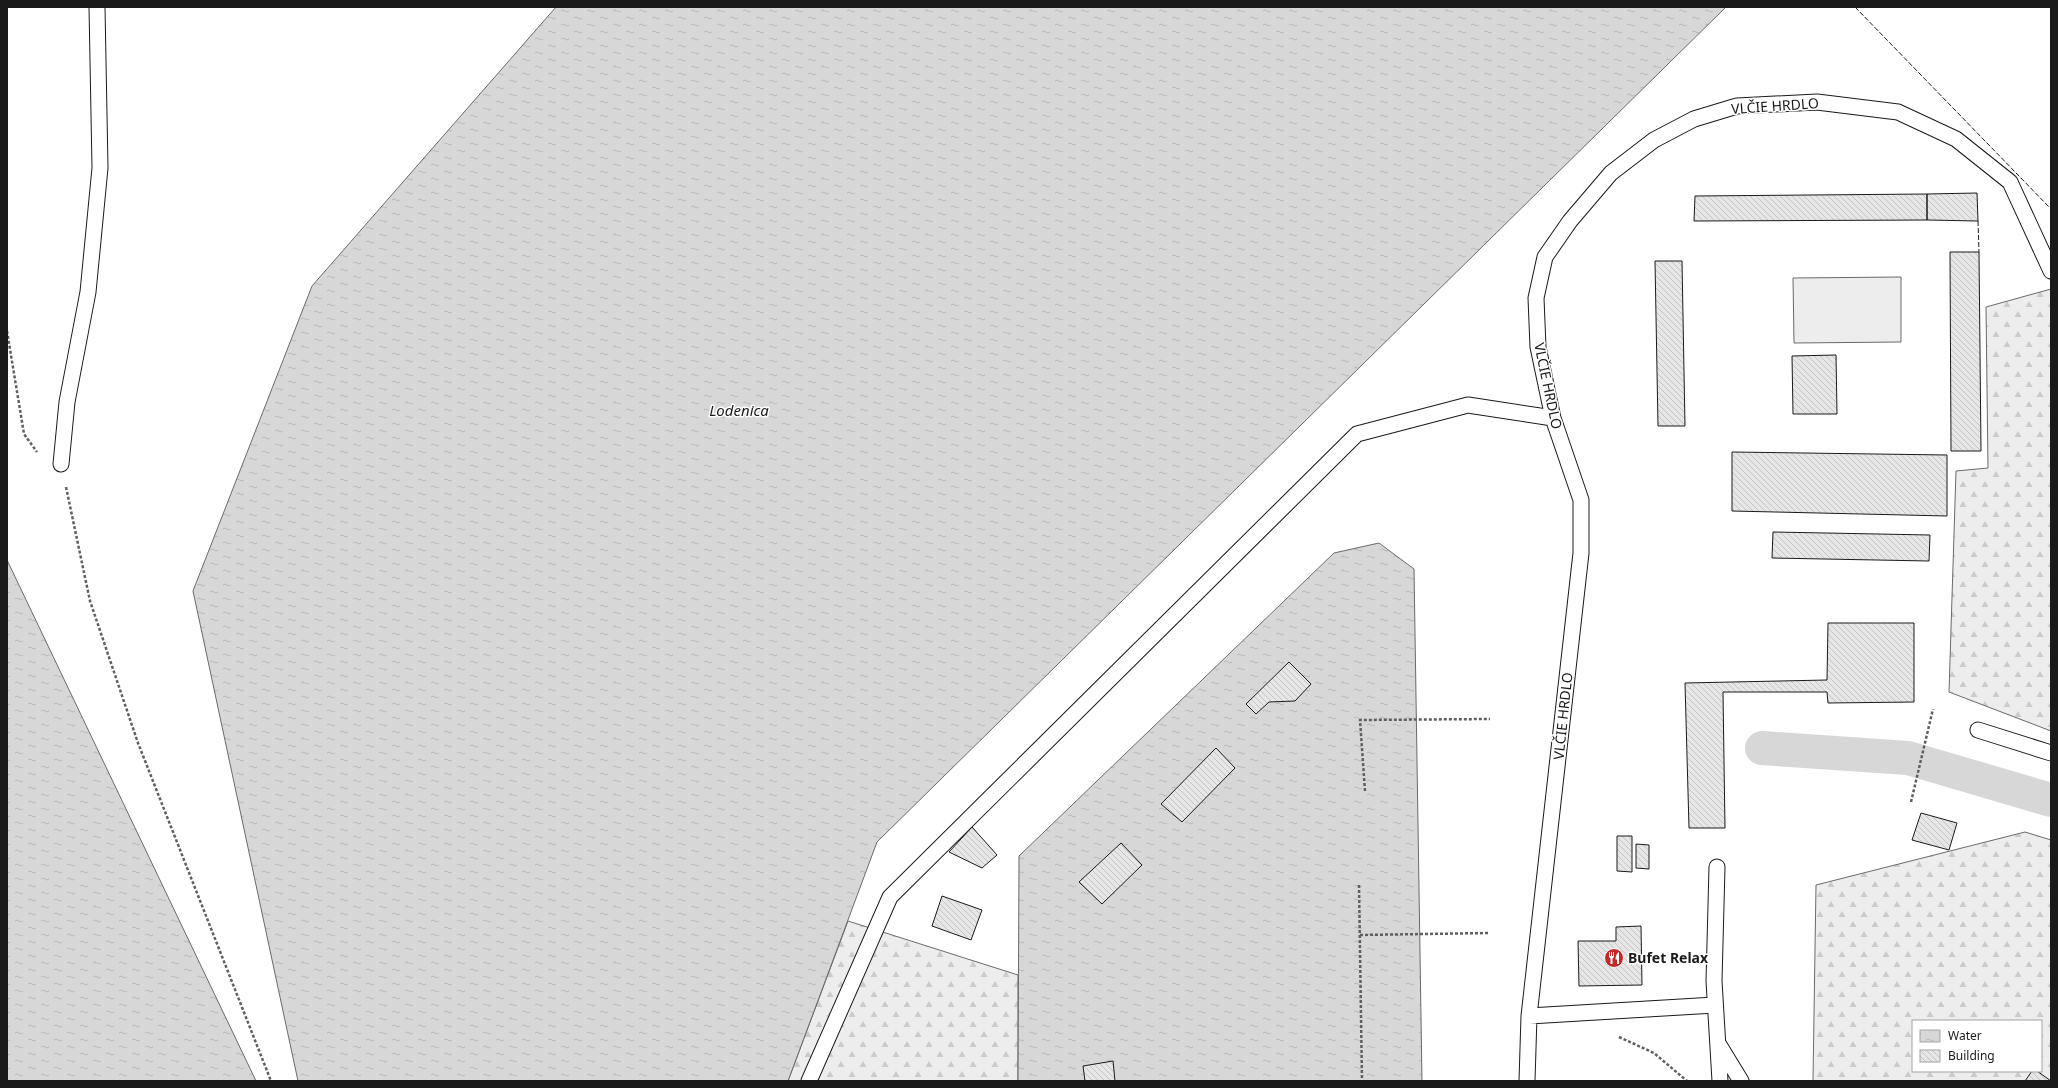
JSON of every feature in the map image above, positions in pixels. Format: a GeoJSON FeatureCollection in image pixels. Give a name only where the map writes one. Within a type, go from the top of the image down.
{"type":"FeatureCollection","features":[{"type":"Feature","properties":{"kind":"lane"},"geometry":{"type":"LineString","coordinates":[[61,464],[67,402],[88,292],[100,168],[97,7]]}},
{"type":"Feature","properties":{"kind":"lane","name":"VLČIE HRDLO"},"geometry":{"type":"LineString","coordinates":[[1526,1081],[1529,1016],[1581,553],[1581,500],[1553,418],[1538,347],[1536,298],[1545,257],[1570,221],[1611,174],[1654,140],[1694,120],[1737,106],[1817,102],[1898,112],[1956,139],[2010,182],[2051,271]]}},
{"type":"Feature","properties":{"kind":"lane"},"geometry":{"type":"LineString","coordinates":[[809,1081],[890,897],[1357,434],[1468,405],[1553,418]]}},
{"type":"Feature","properties":{"kind":"lane"},"geometry":{"type":"LineString","coordinates":[[1978,730],[2051,753]]}},
{"type":"Feature","properties":{"kind":"lane"},"geometry":{"type":"LineString","coordinates":[[1717,867],[1715,1005],[1719,1044],[1720,1081]]}},
{"type":"Feature","properties":{"kind":"lane"},"geometry":{"type":"LineString","coordinates":[[1529,1016],[1715,1005]]}},
{"type":"Feature","properties":{"kind":"lane"},"geometry":{"type":"LineString","coordinates":[[1719,1044],[1741,1081]]}},
{"type":"Feature","properties":{"kind":"path"},"geometry":{"type":"LineString","coordinates":[[7,331],[24,434],[39,455],[61,464],[90,600],[138,743],[271,1081]]}},
{"type":"Feature","properties":{"kind":"path"},"geometry":{"type":"LineString","coordinates":[[1911,802],[1933,709]]}},
{"type":"Feature","properties":{"kind":"path"},"geometry":{"type":"LineString","coordinates":[[1365,791],[1360,720],[1490,719]]}},
{"type":"Feature","properties":{"kind":"path"},"geometry":{"type":"LineString","coordinates":[[1359,885],[1362,1081]]}},
{"type":"Feature","properties":{"kind":"path"},"geometry":{"type":"LineString","coordinates":[[1360,935],[1488,934]]}},
{"type":"Feature","properties":{"kind":"path"},"geometry":{"type":"LineString","coordinates":[[1618,1036],[1654,1053],[1687,1081]]}},
{"type":"Feature","properties":{"kind":"shaded area"},"geometry":{"type":"Polygon","coordinates":[[[1901,277],[1901,342],[1794,343],[1793,278],[1901,277]]]}},
{"type":"Feature","properties":{"kind":"green space"},"geometry":{"type":"Polygon","coordinates":[[[2051,289],[2051,731],[1949,692],[1956,471],[1988,468],[1986,307],[2051,289]]]}},
{"type":"Feature","properties":{"kind":"green space"},"geometry":{"type":"Polygon","coordinates":[[[2025,832],[2051,840],[2051,1081],[1813,1081],[1816,885],[2025,832]]]}},
{"type":"Feature","properties":{"kind":"green space"},"geometry":{"type":"Polygon","coordinates":[[[848,921],[1018,975],[1018,1081],[788,1081],[848,921]]]}},
{"type":"Feature","properties":{"kind":"water","name":"Lodenica"},"geometry":{"type":"Polygon","coordinates":[[[556,7],[1726,7],[877,842],[788,1081],[298,1081],[193,591],[312,286],[556,7]]]}},
{"type":"Feature","properties":{"kind":"water"},"geometry":{"type":"Polygon","coordinates":[[[1379,543],[1414,569],[1422,1081],[1018,1081],[1019,856],[1334,553],[1379,543]]]}},
{"type":"Feature","properties":{"kind":"water"},"geometry":{"type":"Polygon","coordinates":[[[7,560],[256,1081],[7,1081],[7,560]]]}},
{"type":"Feature","properties":{"kind":"building"},"geometry":{"type":"Polygon","coordinates":[[[1977,193],[1978,221],[1927,220],[1927,194],[1977,193]]]}},
{"type":"Feature","properties":{"kind":"building"},"geometry":{"type":"Polygon","coordinates":[[[1927,194],[1927,220],[1694,221],[1695,196],[1927,194]]]}},
{"type":"Feature","properties":{"kind":"building"},"geometry":{"type":"Polygon","coordinates":[[[1950,252],[1979,252],[1981,451],[1951,451],[1950,252]]]}},
{"type":"Feature","properties":{"kind":"building"},"geometry":{"type":"Polygon","coordinates":[[[1655,261],[1682,261],[1685,426],[1658,426],[1655,261]]]}},
{"type":"Feature","properties":{"kind":"building"},"geometry":{"type":"Polygon","coordinates":[[[1836,355],[1837,414],[1793,414],[1792,356],[1836,355]]]}},
{"type":"Feature","properties":{"kind":"building"},"geometry":{"type":"Polygon","coordinates":[[[1732,452],[1947,455],[1947,516],[1732,511],[1732,452]]]}},
{"type":"Feature","properties":{"kind":"building"},"geometry":{"type":"Polygon","coordinates":[[[1773,532],[1930,535],[1929,561],[1772,558],[1773,532]]]}},
{"type":"Feature","properties":{"kind":"building"},"geometry":{"type":"Polygon","coordinates":[[[1828,623],[1914,623],[1914,702],[1828,703],[1827,692],[1723,692],[1725,828],[1689,828],[1685,683],[1827,680],[1828,623]]]}},
{"type":"Feature","properties":{"kind":"building"},"geometry":{"type":"Polygon","coordinates":[[[1289,662],[1311,684],[1295,701],[1269,702],[1256,714],[1246,704],[1289,662]]]}},
{"type":"Feature","properties":{"kind":"building"},"geometry":{"type":"Polygon","coordinates":[[[1216,748],[1235,768],[1182,822],[1161,804],[1216,748]]]}},
{"type":"Feature","properties":{"kind":"building"},"geometry":{"type":"Polygon","coordinates":[[[1921,813],[1957,823],[1949,850],[1912,840],[1921,813]]]}},
{"type":"Feature","properties":{"kind":"building"},"geometry":{"type":"Polygon","coordinates":[[[972,827],[997,855],[982,868],[949,852],[972,827]]]}},
{"type":"Feature","properties":{"kind":"building"},"geometry":{"type":"Polygon","coordinates":[[[1617,836],[1632,836],[1632,872],[1617,871],[1617,836]]]}},
{"type":"Feature","properties":{"kind":"building"},"geometry":{"type":"Polygon","coordinates":[[[1121,843],[1142,865],[1102,904],[1079,882],[1121,843]]]}},
{"type":"Feature","properties":{"kind":"building"},"geometry":{"type":"Polygon","coordinates":[[[1636,844],[1649,845],[1649,869],[1636,868],[1636,844]]]}},
{"type":"Feature","properties":{"kind":"building"},"geometry":{"type":"Polygon","coordinates":[[[942,896],[982,910],[971,940],[932,926],[942,896]]]}},
{"type":"Feature","properties":{"kind":"building"},"geometry":{"type":"Polygon","coordinates":[[[1641,926],[1642,985],[1579,986],[1578,941],[1616,941],[1616,927],[1641,926]]]}},
{"type":"Feature","properties":{"kind":"building"},"geometry":{"type":"Polygon","coordinates":[[[1113,1061],[1115,1081],[1085,1081],[1083,1066],[1113,1061]]]}},
{"type":"Feature","properties":{"kind":"building"},"geometry":{"type":"Polygon","coordinates":[[[2031,1072],[2038,1072],[2051,1081],[2025,1081],[2031,1072]]]}},
{"type":"Feature","properties":{"kind":"waterway"},"geometry":{"type":"LineString","coordinates":[[1762,748],[1908,758],[2051,800]]}},
{"type":"Feature","properties":{"kind":"fence"},"geometry":{"type":"LineString","coordinates":[[1855,7],[2051,209]]}},
{"type":"Feature","properties":{"kind":"fence"},"geometry":{"type":"LineString","coordinates":[[1978,221],[1979,252]]}},
{"type":"Feature","properties":{"kind":"place","name":"Bufet Relax"},"geometry":{"type":"Point","coordinates":[1614,958]}}]}
